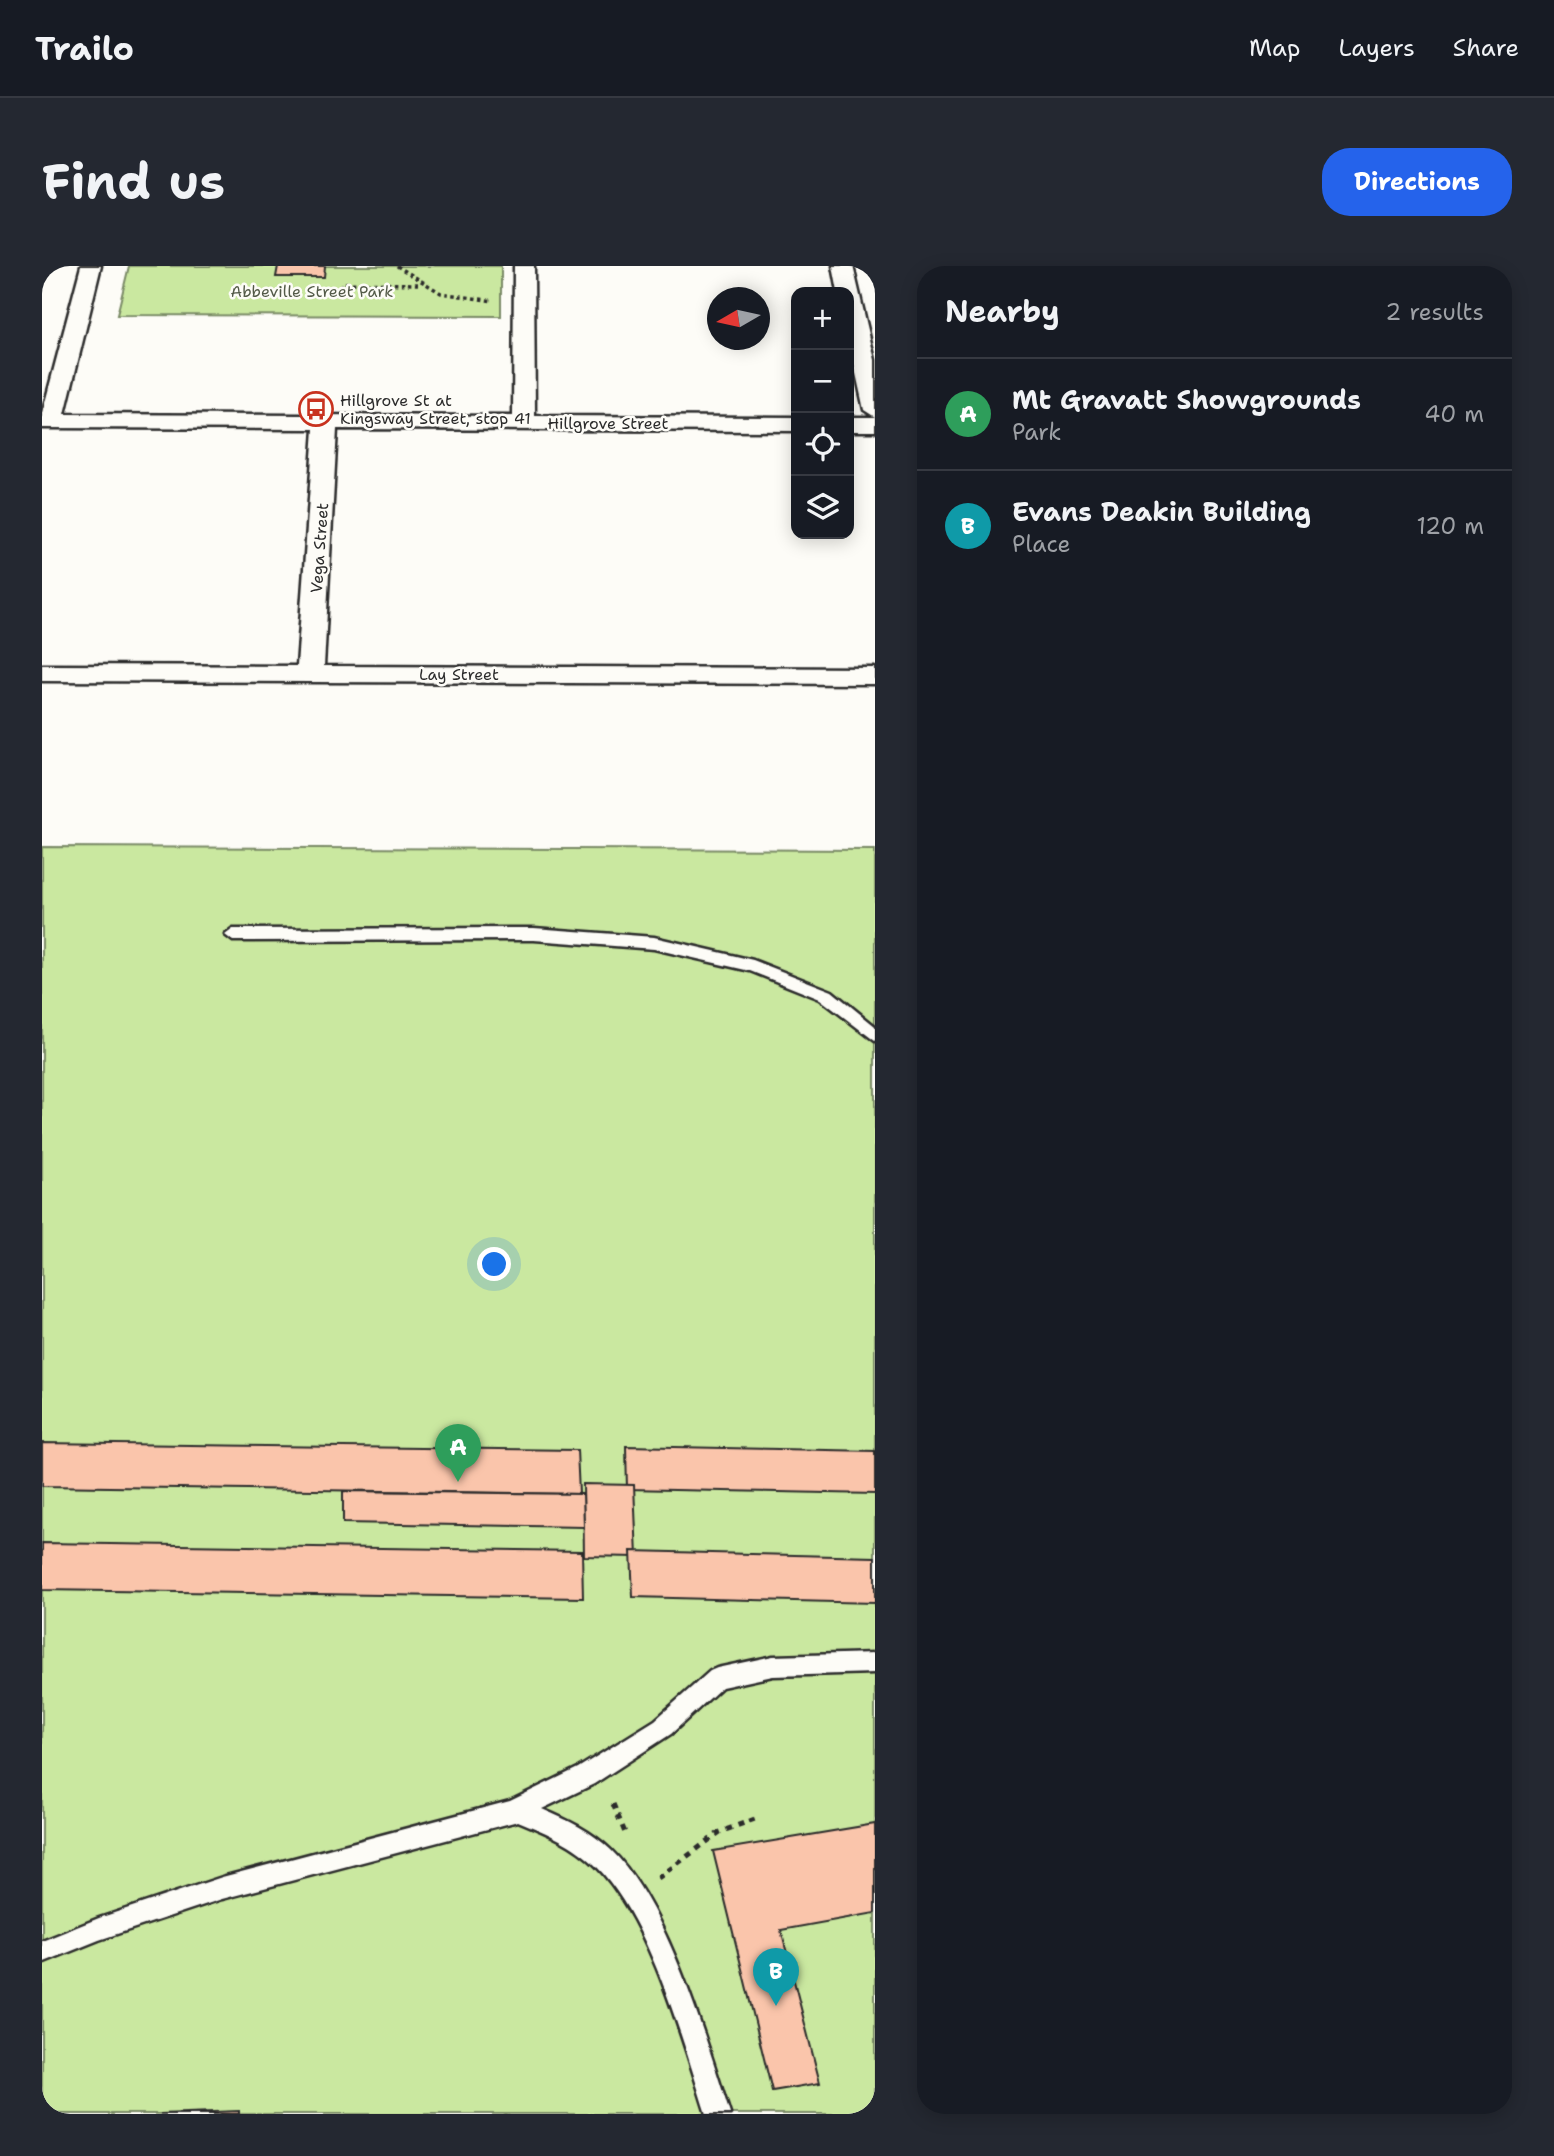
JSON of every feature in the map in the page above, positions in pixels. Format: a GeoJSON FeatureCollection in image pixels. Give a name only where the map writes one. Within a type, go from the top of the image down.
{"type":"FeatureCollection","features":[{"type":"Feature","properties":{"kind":"street"},"geometry":{"type":"LineString","coordinates":[[47,421],[91,266]]}},
{"type":"Feature","properties":{"kind":"street"},"geometry":{"type":"LineString","coordinates":[[524,266],[524,422]]}},
{"type":"Feature","properties":{"kind":"street"},"geometry":{"type":"LineString","coordinates":[[843,266],[875,410]]}},
{"type":"Feature","properties":{"kind":"street","name":"Hillgrove Street"},"geometry":{"type":"LineString","coordinates":[[47,421],[791,424]]}},
{"type":"Feature","properties":{"kind":"street","name":"Vega Street"},"geometry":{"type":"LineString","coordinates":[[310,674],[326,421]]}},
{"type":"Feature","properties":{"kind":"street"},"geometry":{"type":"LineString","coordinates":[[854,424],[875,424]]}},
{"type":"Feature","properties":{"kind":"street","name":"Lay Street"},"geometry":{"type":"LineString","coordinates":[[42,673],[875,676]]}},
{"type":"Feature","properties":{"kind":"lane"},"geometry":{"type":"LineString","coordinates":[[233,935],[534,934],[654,943],[753,966],[826,995],[875,1035]]}},
{"type":"Feature","properties":{"kind":"lane"},"geometry":{"type":"LineString","coordinates":[[42,1952],[99,1929],[222,1888],[518,1810],[586,1776],[663,1727],[717,1678],[773,1666],[875,1663]]}},
{"type":"Feature","properties":{"kind":"lane"},"geometry":{"type":"LineString","coordinates":[[518,1810],[583,1840],[612,1870],[649,1924],[695,2042],[718,2114]]}},
{"type":"Feature","properties":{"kind":"path"},"geometry":{"type":"LineString","coordinates":[[397,266],[419,284],[454,299],[493,301]]}},
{"type":"Feature","properties":{"kind":"path"},"geometry":{"type":"LineString","coordinates":[[341,286],[419,284]]}},
{"type":"Feature","properties":{"kind":"path"},"geometry":{"type":"LineString","coordinates":[[657,1878],[720,1832],[755,1819]]}},
{"type":"Feature","properties":{"kind":"green space","name":"Abbeville Street Park"},"geometry":{"type":"Polygon","coordinates":[[[129,266],[501,266],[501,316],[117,315],[129,266]]]}},
{"type":"Feature","properties":{"kind":"green space"},"geometry":{"type":"Polygon","coordinates":[[[42,847],[875,850],[875,2114],[42,2114],[42,847]]]}},
{"type":"Feature","properties":{"kind":"building"},"geometry":{"type":"Polygon","coordinates":[[[278,266],[325,266],[324,277],[276,277],[278,266]]]}},
{"type":"Feature","properties":{"kind":"building"},"geometry":{"type":"Polygon","coordinates":[[[42,1443],[577,1450],[579,1494],[42,1486],[42,1443]]]}},
{"type":"Feature","properties":{"kind":"building"},"geometry":{"type":"Polygon","coordinates":[[[626,1446],[875,1451],[875,1494],[627,1489],[626,1446]]]}},
{"type":"Feature","properties":{"kind":"building"},"geometry":{"type":"Polygon","coordinates":[[[583,1484],[634,1485],[637,1557],[584,1556],[583,1484]]]}},
{"type":"Feature","properties":{"kind":"building"},"geometry":{"type":"Polygon","coordinates":[[[343,1491],[583,1494],[584,1527],[343,1523],[343,1491]]]}},
{"type":"Feature","properties":{"kind":"building"},"geometry":{"type":"Polygon","coordinates":[[[42,1543],[582,1551],[583,1598],[42,1590],[42,1543]]]}},
{"type":"Feature","properties":{"kind":"building"},"geometry":{"type":"Polygon","coordinates":[[[631,1551],[875,1557],[875,1603],[633,1597],[631,1551]]]}},
{"type":"Feature","properties":{"kind":"building"},"geometry":{"type":"Polygon","coordinates":[[[875,1824],[875,1913],[781,1930],[820,2083],[772,2091],[713,1851],[875,1824]]]}},
{"type":"Feature","properties":{"kind":"building"},"geometry":{"type":"Polygon","coordinates":[[[239,2111],[239,2114],[160,2114],[239,2111]]]}},
{"type":"Feature","properties":{"kind":"place","name":"Hillgrove St at Kingsway Street, stop 41"},"geometry":{"type":"Point","coordinates":[316,409]}},
{"type":"Feature","properties":{"kind":"place","name":"Mt Gravatt Showgrounds"},"geometry":{"type":"Point","coordinates":[458,1482]}},
{"type":"Feature","properties":{"kind":"place","name":"Evans Deakin Building"},"geometry":{"type":"Point","coordinates":[776,2006]}}]}
